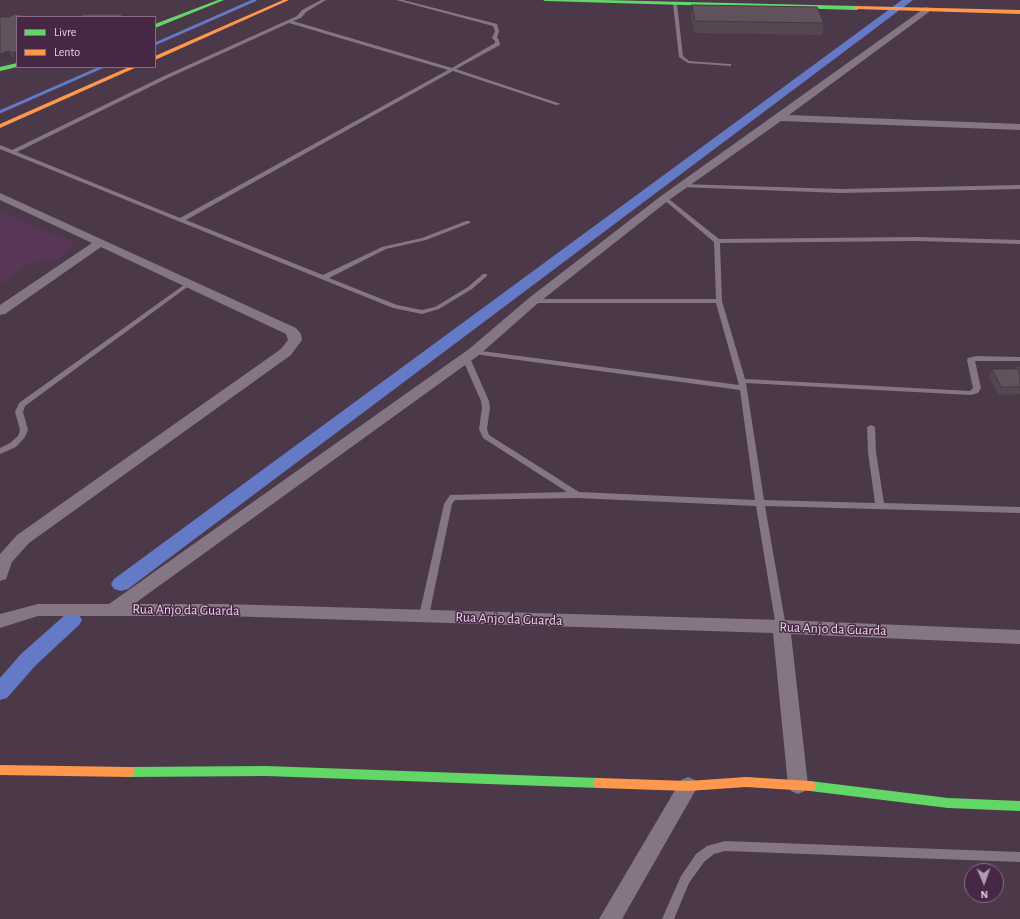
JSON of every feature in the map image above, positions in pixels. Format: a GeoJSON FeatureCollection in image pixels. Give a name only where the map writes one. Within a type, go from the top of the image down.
{"type":"FeatureCollection","features":[{"type":"Feature","properties":{"kind":"main road"},"geometry":{"type":"LineString","coordinates":[[156,26],[222,0]]}},
{"type":"Feature","properties":{"kind":"main road"},"geometry":{"type":"LineString","coordinates":[[156,58],[287,0]]}},
{"type":"Feature","properties":{"kind":"main road"},"geometry":{"type":"LineString","coordinates":[[545,0],[877,9],[1020,7]]}},
{"type":"Feature","properties":{"kind":"main road"},"geometry":{"type":"LineString","coordinates":[[753,0],[886,4],[921,8],[1020,12]]}},
{"type":"Feature","properties":{"kind":"main road"},"geometry":{"type":"LineString","coordinates":[[0,70],[16,65]]}},
{"type":"Feature","properties":{"kind":"main road"},"geometry":{"type":"LineString","coordinates":[[0,126],[132,68]]}},
{"type":"Feature","properties":{"kind":"main road"},"geometry":{"type":"LineString","coordinates":[[0,770],[106,772],[266,771],[688,786],[746,782],[798,785],[948,803],[1020,806]]}},
{"type":"Feature","properties":{"kind":"street"},"geometry":{"type":"LineString","coordinates":[[115,608],[470,355],[533,301],[664,198],[779,118],[921,8]]}},
{"type":"Feature","properties":{"kind":"street"},"geometry":{"type":"LineString","coordinates":[[779,118],[1020,127]]}},
{"type":"Feature","properties":{"kind":"street"},"geometry":{"type":"LineString","coordinates":[[0,196],[291,331],[294,334],[294,340],[291,347],[23,539],[4,560],[0,575]]}},
{"type":"Feature","properties":{"kind":"street"},"geometry":{"type":"LineString","coordinates":[[0,310],[100,243]]}},
{"type":"Feature","properties":{"kind":"street","name":"Rua Anjo da Guarda"},"geometry":{"type":"LineString","coordinates":[[1,617],[38,610],[115,608],[222,610],[781,627],[1020,637]]}},
{"type":"Feature","properties":{"kind":"street"},"geometry":{"type":"LineString","coordinates":[[781,627],[798,785]]}},
{"type":"Feature","properties":{"kind":"street"},"geometry":{"type":"LineString","coordinates":[[610,919],[688,786]]}},
{"type":"Feature","properties":{"kind":"lane"},"geometry":{"type":"LineString","coordinates":[[14,151],[166,77],[290,22],[299,17],[304,11],[324,0]]}},
{"type":"Feature","properties":{"kind":"lane"},"geometry":{"type":"LineString","coordinates":[[181,220],[454,70],[498,44],[494,38],[497,27],[495,25],[398,0]]}},
{"type":"Feature","properties":{"kind":"lane"},"geometry":{"type":"LineString","coordinates":[[675,4],[682,56],[688,62],[729,65]]}},
{"type":"Feature","properties":{"kind":"lane"},"geometry":{"type":"LineString","coordinates":[[290,22],[454,70],[558,104]]}},
{"type":"Feature","properties":{"kind":"lane"},"geometry":{"type":"LineString","coordinates":[[0,147],[14,151],[395,307],[422,312],[437,308],[470,288],[485,275]]}},
{"type":"Feature","properties":{"kind":"lane"},"geometry":{"type":"LineString","coordinates":[[681,186],[841,191],[1020,187]]}},
{"type":"Feature","properties":{"kind":"lane"},"geometry":{"type":"LineString","coordinates":[[664,198],[717,241],[916,238],[1020,242]]}},
{"type":"Feature","properties":{"kind":"lane"},"geometry":{"type":"LineString","coordinates":[[323,278],[384,248],[424,239],[468,222]]}},
{"type":"Feature","properties":{"kind":"lane"},"geometry":{"type":"LineString","coordinates":[[717,241],[719,301],[743,384],[760,504],[781,627]]}},
{"type":"Feature","properties":{"kind":"lane"},"geometry":{"type":"LineString","coordinates":[[0,451],[13,445],[21,438],[24,430],[19,412],[22,405],[188,284]]}},
{"type":"Feature","properties":{"kind":"lane"},"geometry":{"type":"LineString","coordinates":[[533,301],[719,301]]}},
{"type":"Feature","properties":{"kind":"lane"},"geometry":{"type":"LineString","coordinates":[[577,495],[486,436],[483,430],[486,401],[470,355],[743,384],[971,393],[977,388],[971,360],[973,358],[1020,359]]}},
{"type":"Feature","properties":{"kind":"lane"},"geometry":{"type":"LineString","coordinates":[[871,427],[872,452],[880,507]]}},
{"type":"Feature","properties":{"kind":"lane"},"geometry":{"type":"LineString","coordinates":[[424,616],[448,504],[453,497],[577,495],[760,504],[1020,510]]}},
{"type":"Feature","properties":{"kind":"lane"},"geometry":{"type":"LineString","coordinates":[[668,919],[685,880],[700,858],[711,850],[724,846],[1020,857]]}},
{"type":"Feature","properties":{"kind":"shaded area"},"geometry":{"type":"Polygon","coordinates":[[[0,211],[76,244],[55,260],[31,263],[0,284],[0,211]]]}},
{"type":"Feature","properties":{"kind":"building"},"geometry":{"type":"Polygon","coordinates":[[[692,5],[817,7],[824,23],[695,21],[692,5]]]}},
{"type":"Feature","properties":{"kind":"building"},"geometry":{"type":"Polygon","coordinates":[[[15,14],[29,16],[16,16],[16,52],[13,53],[9,51],[0,54],[0,17],[9,17],[15,14]]]}},
{"type":"Feature","properties":{"kind":"building"},"geometry":{"type":"Polygon","coordinates":[[[83,14],[126,14],[121,16],[82,16],[83,14]]]}},
{"type":"Feature","properties":{"kind":"building"},"geometry":{"type":"Polygon","coordinates":[[[1016,366],[1020,366],[1020,374],[1017,369],[1016,366]]]}},
{"type":"Feature","properties":{"kind":"building"},"geometry":{"type":"Polygon","coordinates":[[[992,369],[1018,369],[1020,374],[1020,387],[1001,387],[992,369]]]}},
{"type":"Feature","properties":{"kind":"waterway"},"geometry":{"type":"LineString","coordinates":[[156,44],[255,0]]}},
{"type":"Feature","properties":{"kind":"waterway"},"geometry":{"type":"LineString","coordinates":[[121,584],[908,0]]}},
{"type":"Feature","properties":{"kind":"waterway"},"geometry":{"type":"LineString","coordinates":[[0,112],[100,68]]}},
{"type":"Feature","properties":{"kind":"waterway"},"geometry":{"type":"LineString","coordinates":[[0,692],[28,660],[72,620]]}},
{"type":"Feature","properties":{"kind":"traffic: fast"},"geometry":{"type":"LineString","coordinates":[[156,26],[222,0]]}},
{"type":"Feature","properties":{"kind":"traffic: fast"},"geometry":{"type":"LineString","coordinates":[[545,0],[857,8]]}},
{"type":"Feature","properties":{"kind":"traffic: fast"},"geometry":{"type":"LineString","coordinates":[[0,69],[16,65]]}},
{"type":"Feature","properties":{"kind":"traffic: fast"},"geometry":{"type":"LineString","coordinates":[[129,772],[266,771],[599,783]]}},
{"type":"Feature","properties":{"kind":"traffic: fast"},"geometry":{"type":"LineString","coordinates":[[810,786],[948,803],[1020,806]]}},
{"type":"Feature","properties":{"kind":"traffic: slow"},"geometry":{"type":"LineString","coordinates":[[156,58],[287,0]]}},
{"type":"Feature","properties":{"kind":"traffic: slow"},"geometry":{"type":"LineString","coordinates":[[857,8],[1020,12]]}},
{"type":"Feature","properties":{"kind":"traffic: slow"},"geometry":{"type":"LineString","coordinates":[[0,126],[132,68]]}},
{"type":"Feature","properties":{"kind":"traffic: slow"},"geometry":{"type":"LineString","coordinates":[[0,770],[129,772]]}},
{"type":"Feature","properties":{"kind":"traffic: slow"},"geometry":{"type":"LineString","coordinates":[[599,783],[688,786],[746,782],[810,786]]}}]}
